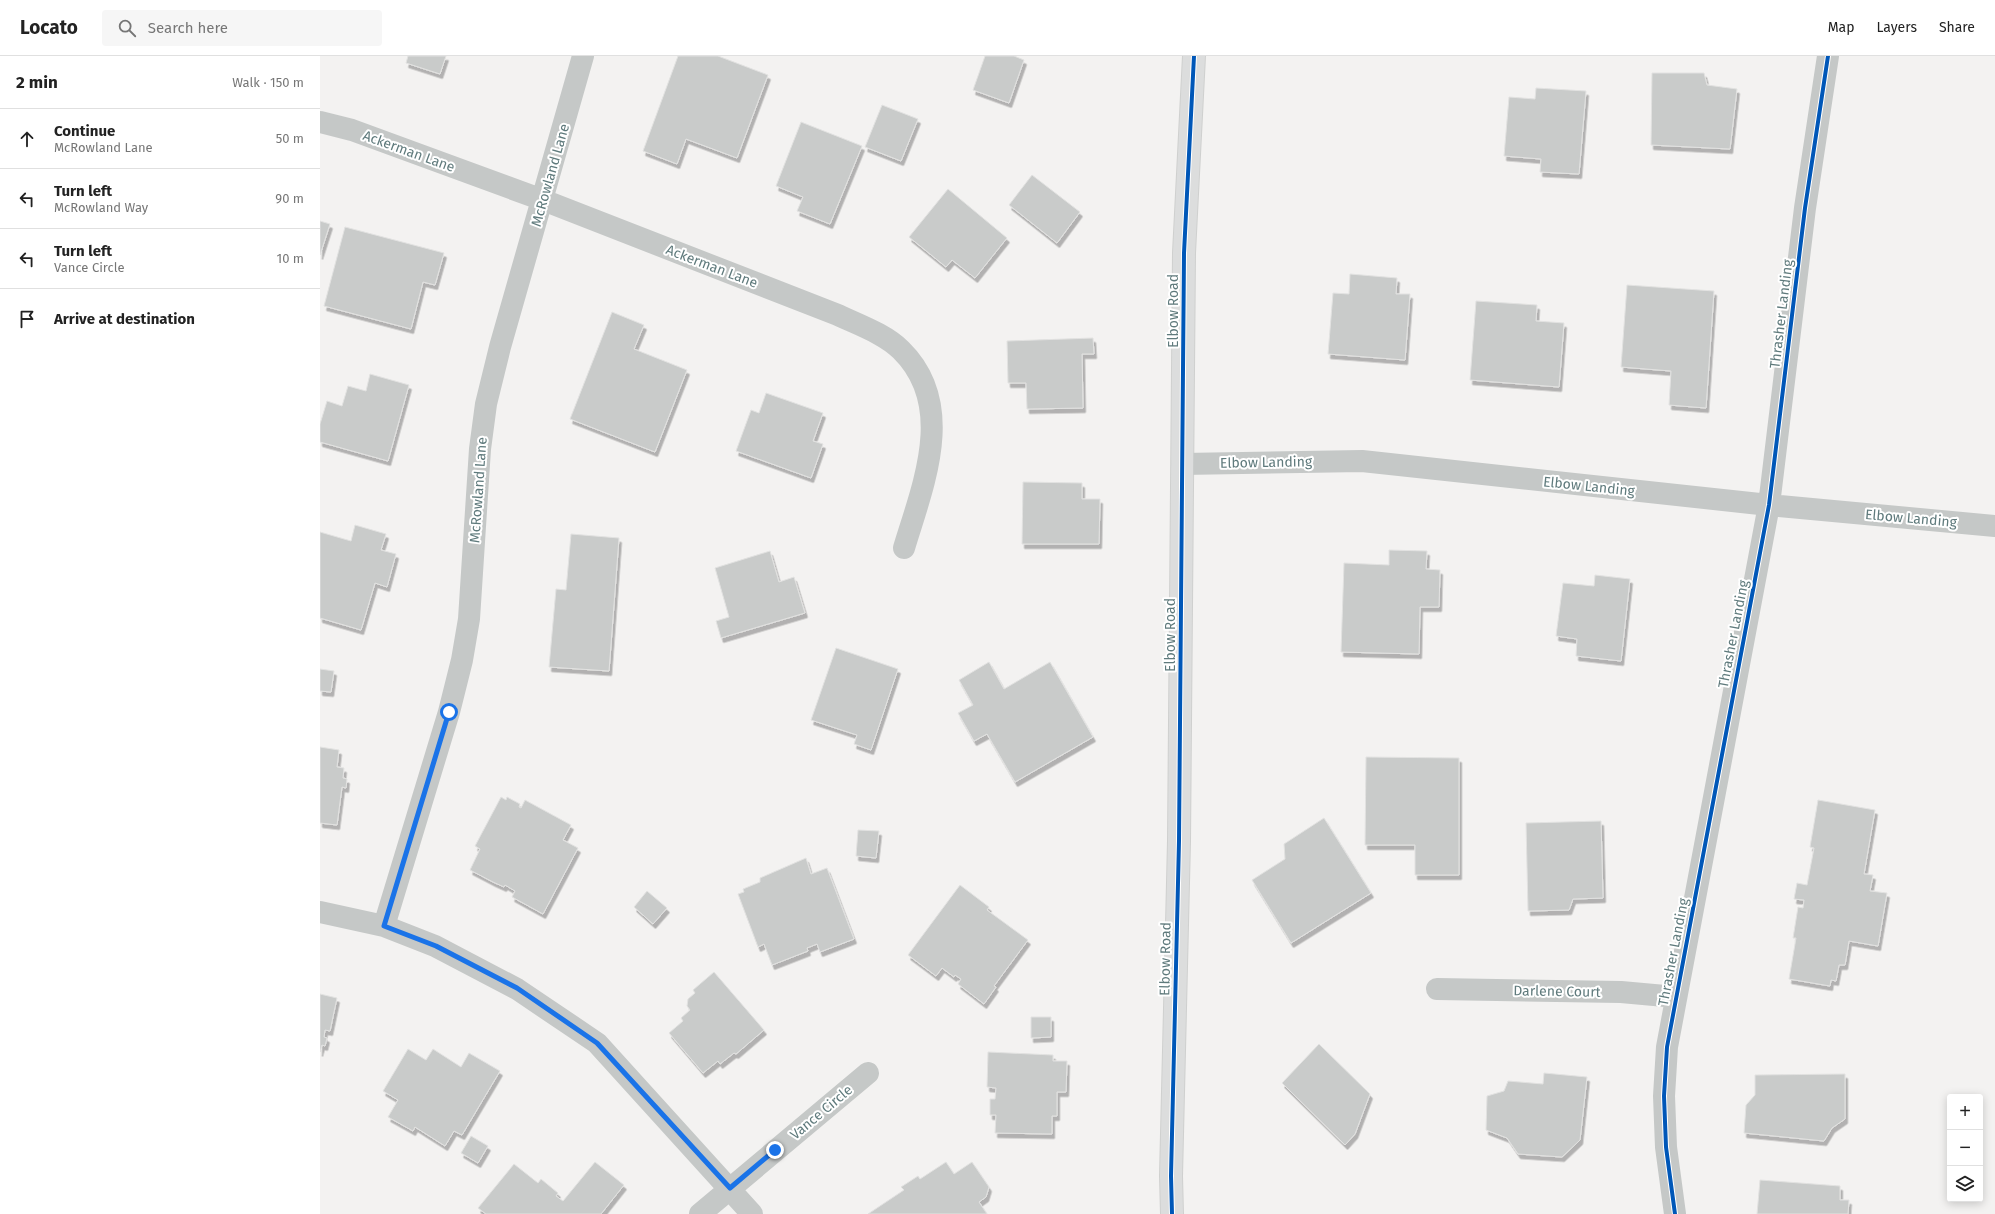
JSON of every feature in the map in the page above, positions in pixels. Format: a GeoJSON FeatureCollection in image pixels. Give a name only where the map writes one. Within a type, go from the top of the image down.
{"type":"FeatureCollection","features":[{"type":"Feature","properties":{"kind":"street","name":"McRowland Lane"},"geometry":{"type":"LineString","coordinates":[[384,926],[449,712],[462,660],[470,619],[480,449],[486,404],[500,347],[583,56]]}},
{"type":"Feature","properties":{"kind":"street","name":"Elbow Road"},"geometry":{"type":"LineString","coordinates":[[1172,1214],[1179,849],[1184,253],[1194,56]]}},
{"type":"Feature","properties":{"kind":"street","name":"Thrasher Landing"},"geometry":{"type":"LineString","coordinates":[[1675,1214],[1666,1147],[1664,1096],[1667,1047],[1769,505],[1804,208],[1828,56]]}},
{"type":"Feature","properties":{"kind":"street","name":"Ackerman Lane"},"geometry":{"type":"LineString","coordinates":[[320,122],[352,130],[543,200],[838,315],[874,331],[901,350],[919,374],[931,405],[932,442],[925,476],[904,548]]}},
{"type":"Feature","properties":{"kind":"street","name":"Elbow Landing"},"geometry":{"type":"LineString","coordinates":[[1182,464],[1362,461],[1769,505],[1995,526]]}},
{"type":"Feature","properties":{"kind":"street"},"geometry":{"type":"LineString","coordinates":[[320,912],[384,926],[436,946],[517,988],[597,1043],[752,1214]]}},
{"type":"Feature","properties":{"kind":"street","name":"Darlene Court"},"geometry":{"type":"LineString","coordinates":[[1437,988],[1621,992],[1676,997]]}},
{"type":"Feature","properties":{"kind":"street","name":"Vance Circle"},"geometry":{"type":"LineString","coordinates":[[700,1214],[868,1073]]}},
{"type":"Feature","properties":{"kind":"building"},"geometry":{"type":"Polygon","coordinates":[[[408,56],[446,56],[440,74],[406,63],[408,56]]]}},
{"type":"Feature","properties":{"kind":"building"},"geometry":{"type":"Polygon","coordinates":[[[678,56],[718,56],[768,75],[737,158],[686,139],[677,164],[643,151],[678,56]]]}},
{"type":"Feature","properties":{"kind":"building"},"geometry":{"type":"Polygon","coordinates":[[[985,56],[1014,56],[1024,60],[1009,103],[973,90],[985,56]]]}},
{"type":"Feature","properties":{"kind":"building"},"geometry":{"type":"Polygon","coordinates":[[[1652,73],[1704,73],[1707,85],[1737,89],[1730,149],[1651,145],[1652,73]]]}},
{"type":"Feature","properties":{"kind":"building"},"geometry":{"type":"Polygon","coordinates":[[[1536,88],[1586,91],[1579,174],[1540,172],[1541,159],[1504,156],[1509,97],[1535,99],[1536,88]]]}},
{"type":"Feature","properties":{"kind":"building"},"geometry":{"type":"Polygon","coordinates":[[[882,105],[918,119],[901,161],[865,147],[882,105]]]}},
{"type":"Feature","properties":{"kind":"building"},"geometry":{"type":"Polygon","coordinates":[[[801,122],[862,146],[830,224],[797,211],[803,197],[776,186],[801,122]]]}},
{"type":"Feature","properties":{"kind":"building"},"geometry":{"type":"Polygon","coordinates":[[[1032,175],[1080,212],[1057,243],[1009,205],[1032,175]]]}},
{"type":"Feature","properties":{"kind":"building"},"geometry":{"type":"Polygon","coordinates":[[[948,189],[1007,238],[975,278],[952,260],[946,267],[909,237],[948,189]]]}},
{"type":"Feature","properties":{"kind":"building"},"geometry":{"type":"Polygon","coordinates":[[[320,221],[330,224],[320,255],[320,221]]]}},
{"type":"Feature","properties":{"kind":"building"},"geometry":{"type":"Polygon","coordinates":[[[345,227],[444,253],[435,285],[423,282],[411,329],[324,306],[345,227]]]}},
{"type":"Feature","properties":{"kind":"building"},"geometry":{"type":"Polygon","coordinates":[[[1350,274],[1397,278],[1396,294],[1410,294],[1405,360],[1328,354],[1333,293],[1349,294],[1350,274]]]}},
{"type":"Feature","properties":{"kind":"building"},"geometry":{"type":"Polygon","coordinates":[[[1627,285],[1714,291],[1706,408],[1669,405],[1671,371],[1621,367],[1627,285]]]}},
{"type":"Feature","properties":{"kind":"building"},"geometry":{"type":"Polygon","coordinates":[[[1476,301],[1537,305],[1536,321],[1564,323],[1559,387],[1470,380],[1476,301]]]}},
{"type":"Feature","properties":{"kind":"building"},"geometry":{"type":"Polygon","coordinates":[[[612,312],[644,325],[634,349],[687,370],[655,452],[570,419],[612,312]]]}},
{"type":"Feature","properties":{"kind":"building"},"geometry":{"type":"Polygon","coordinates":[[[1093,338],[1094,354],[1082,354],[1083,408],[1027,409],[1026,383],[1008,383],[1007,341],[1093,338]]]}},
{"type":"Feature","properties":{"kind":"building"},"geometry":{"type":"Polygon","coordinates":[[[370,374],[409,385],[388,461],[320,442],[320,424],[327,401],[342,406],[348,386],[366,391],[370,374]]]}},
{"type":"Feature","properties":{"kind":"building"},"geometry":{"type":"Polygon","coordinates":[[[766,393],[823,413],[813,441],[823,444],[811,478],[736,451],[751,410],[759,413],[766,393]]]}},
{"type":"Feature","properties":{"kind":"building"},"geometry":{"type":"Polygon","coordinates":[[[1023,482],[1082,483],[1082,499],[1100,499],[1099,544],[1022,544],[1023,482]]]}},
{"type":"Feature","properties":{"kind":"building"},"geometry":{"type":"Polygon","coordinates":[[[355,525],[386,534],[381,550],[396,554],[387,587],[375,583],[361,630],[320,618],[320,532],[351,541],[355,525]]]}},
{"type":"Feature","properties":{"kind":"building"},"geometry":{"type":"Polygon","coordinates":[[[571,534],[619,538],[609,671],[549,667],[556,589],[566,590],[571,534]]]}},
{"type":"Feature","properties":{"kind":"building"},"geometry":{"type":"Polygon","coordinates":[[[1389,550],[1427,551],[1426,569],[1440,570],[1439,607],[1420,607],[1419,654],[1341,652],[1344,563],[1389,565],[1389,550]]]}},
{"type":"Feature","properties":{"kind":"building"},"geometry":{"type":"Polygon","coordinates":[[[770,551],[779,582],[794,577],[805,613],[721,638],[716,621],[729,617],[715,568],[770,551]]]}},
{"type":"Feature","properties":{"kind":"building"},"geometry":{"type":"Polygon","coordinates":[[[1595,575],[1630,579],[1621,661],[1576,656],[1577,639],[1556,636],[1563,583],[1594,586],[1595,575]]]}},
{"type":"Feature","properties":{"kind":"building"},"geometry":{"type":"Polygon","coordinates":[[[836,648],[898,669],[871,750],[854,744],[857,735],[811,720],[836,648]]]}},
{"type":"Feature","properties":{"kind":"building"},"geometry":{"type":"Polygon","coordinates":[[[989,662],[1004,689],[1050,662],[1093,737],[1015,782],[987,734],[974,741],[958,713],[973,705],[959,680],[989,662]]]}},
{"type":"Feature","properties":{"kind":"building"},"geometry":{"type":"Polygon","coordinates":[[[320,669],[334,671],[331,692],[320,691],[320,669]]]}},
{"type":"Feature","properties":{"kind":"building"},"geometry":{"type":"Polygon","coordinates":[[[320,747],[339,750],[337,767],[344,768],[343,778],[347,779],[346,788],[342,787],[337,825],[320,823],[320,747]]]}},
{"type":"Feature","properties":{"kind":"building"},"geometry":{"type":"Polygon","coordinates":[[[1366,757],[1459,758],[1459,875],[1415,875],[1415,845],[1365,845],[1366,757]]]}},
{"type":"Feature","properties":{"kind":"building"},"geometry":{"type":"Polygon","coordinates":[[[501,797],[506,800],[507,797],[520,804],[519,807],[521,808],[525,800],[571,825],[563,840],[578,848],[543,914],[512,897],[515,891],[505,885],[504,887],[470,870],[480,849],[475,846],[501,797]]]}},
{"type":"Feature","properties":{"kind":"building"},"geometry":{"type":"Polygon","coordinates":[[[1818,800],[1875,810],[1864,874],[1873,875],[1870,891],[1887,893],[1878,946],[1849,941],[1845,965],[1839,965],[1836,981],[1831,980],[1830,986],[1789,979],[1796,938],[1793,938],[1798,907],[1803,908],[1804,900],[1794,899],[1797,883],[1807,885],[1814,848],[1810,847],[1818,800]]]}},
{"type":"Feature","properties":{"kind":"building"},"geometry":{"type":"Polygon","coordinates":[[[1324,818],[1371,893],[1291,943],[1252,880],[1285,859],[1284,844],[1324,818]]]}},
{"type":"Feature","properties":{"kind":"building"},"geometry":{"type":"Polygon","coordinates":[[[1601,821],[1603,898],[1573,899],[1569,910],[1528,911],[1526,823],[1601,821]]]}},
{"type":"Feature","properties":{"kind":"building"},"geometry":{"type":"Polygon","coordinates":[[[858,830],[879,831],[876,858],[856,856],[858,830]]]}},
{"type":"Feature","properties":{"kind":"building"},"geometry":{"type":"Polygon","coordinates":[[[806,858],[811,874],[827,868],[854,939],[820,952],[817,944],[807,948],[808,951],[772,965],[764,944],[758,947],[738,894],[744,892],[743,889],[760,882],[760,878],[806,858]]]}},
{"type":"Feature","properties":{"kind":"building"},"geometry":{"type":"Polygon","coordinates":[[[960,885],[989,907],[987,910],[1028,940],[994,986],[996,987],[984,1004],[958,984],[961,979],[955,975],[954,977],[942,968],[936,976],[908,955],[960,885]]]}},
{"type":"Feature","properties":{"kind":"building"},"geometry":{"type":"Polygon","coordinates":[[[647,891],[667,908],[653,924],[634,907],[647,891]]]}},
{"type":"Feature","properties":{"kind":"building"},"geometry":{"type":"Polygon","coordinates":[[[714,972],[764,1030],[736,1054],[734,1053],[720,1064],[718,1061],[703,1073],[669,1033],[683,1021],[681,1018],[690,1010],[687,1006],[688,999],[695,993],[693,990],[714,972]]]}},
{"type":"Feature","properties":{"kind":"building"},"geometry":{"type":"Polygon","coordinates":[[[320,994],[337,998],[330,1031],[325,1030],[324,1037],[327,1038],[325,1046],[322,1045],[320,1052],[320,994]]]}},
{"type":"Feature","properties":{"kind":"building"},"geometry":{"type":"Polygon","coordinates":[[[1031,1017],[1051,1017],[1051,1037],[1031,1038],[1031,1017]]]}},
{"type":"Feature","properties":{"kind":"building"},"geometry":{"type":"Polygon","coordinates":[[[1319,1044],[1370,1094],[1355,1134],[1345,1145],[1282,1083],[1319,1044]]]}},
{"type":"Feature","properties":{"kind":"building"},"geometry":{"type":"Polygon","coordinates":[[[408,1049],[426,1060],[433,1049],[461,1067],[469,1053],[500,1071],[462,1135],[454,1131],[445,1146],[415,1127],[413,1131],[388,1117],[398,1100],[383,1091],[408,1049]]]}},
{"type":"Feature","properties":{"kind":"building"},"geometry":{"type":"Polygon","coordinates":[[[988,1052],[1053,1055],[1053,1061],[1067,1061],[1066,1092],[1057,1092],[1057,1116],[1052,1116],[1052,1134],[995,1133],[996,1115],[990,1115],[990,1099],[995,1099],[996,1088],[987,1087],[988,1052]]]}},
{"type":"Feature","properties":{"kind":"building"},"geometry":{"type":"Polygon","coordinates":[[[1544,1073],[1587,1077],[1580,1140],[1562,1157],[1518,1154],[1507,1138],[1486,1130],[1487,1096],[1504,1091],[1508,1081],[1543,1084],[1544,1073]]]}},
{"type":"Feature","properties":{"kind":"building"},"geometry":{"type":"Polygon","coordinates":[[[1845,1074],[1845,1119],[1832,1128],[1824,1141],[1744,1133],[1746,1105],[1755,1095],[1755,1075],[1845,1074]]]}},
{"type":"Feature","properties":{"kind":"building"},"geometry":{"type":"Polygon","coordinates":[[[471,1136],[488,1146],[478,1163],[461,1153],[471,1136]]]}},
{"type":"Feature","properties":{"kind":"building"},"geometry":{"type":"Polygon","coordinates":[[[595,1162],[624,1185],[601,1214],[486,1214],[478,1208],[514,1164],[538,1183],[541,1179],[558,1193],[556,1196],[563,1201],[595,1162]]]}},
{"type":"Feature","properties":{"kind":"building"},"geometry":{"type":"Polygon","coordinates":[[[946,1162],[954,1174],[972,1162],[989,1187],[986,1197],[979,1202],[987,1214],[868,1214],[904,1190],[901,1187],[918,1176],[920,1179],[946,1162]]]}},
{"type":"Feature","properties":{"kind":"building"},"geometry":{"type":"Polygon","coordinates":[[[1760,1180],[1840,1186],[1840,1200],[1849,1200],[1848,1214],[1757,1214],[1760,1180]]]}},
{"type":"Feature","properties":{"kind":"cycle path"},"geometry":{"type":"LineString","coordinates":[[1172,1214],[1171,1176],[1179,841],[1184,253],[1194,56]]}},
{"type":"Feature","properties":{"kind":"cycle path"},"geometry":{"type":"LineString","coordinates":[[1675,1214],[1666,1147],[1664,1096],[1667,1047],[1769,505],[1805,208],[1828,56]]}},
{"type":"Feature","properties":{"kind":"route"},"geometry":{"type":"LineString","coordinates":[[449,712],[384,926],[436,946],[517,988],[597,1043],[730,1188],[775,1150]]}}]}
